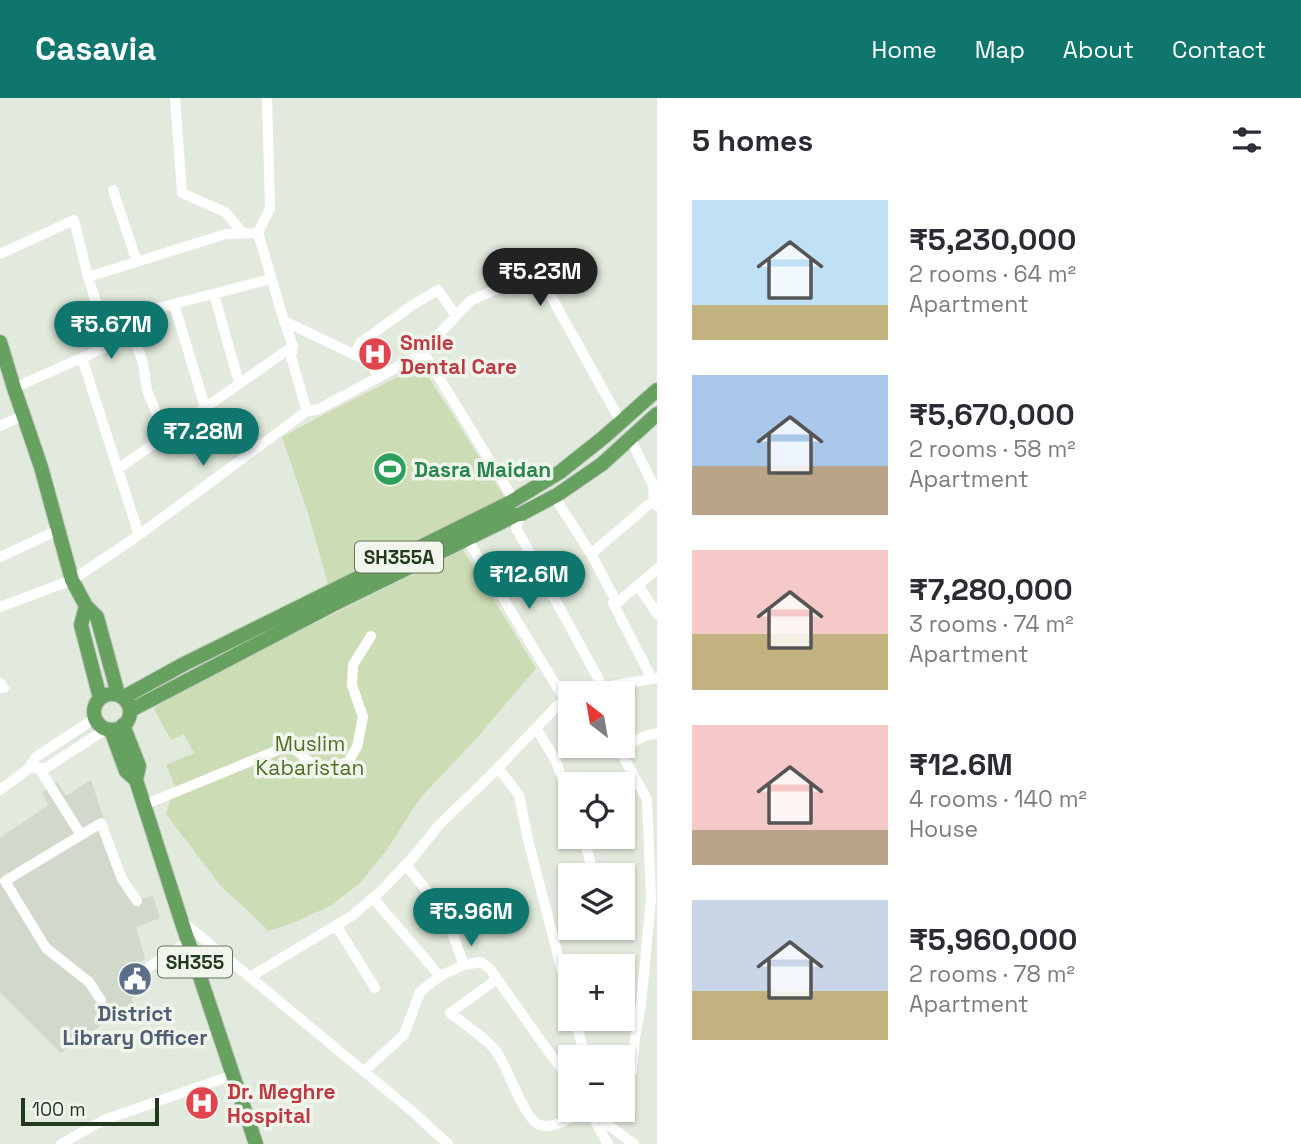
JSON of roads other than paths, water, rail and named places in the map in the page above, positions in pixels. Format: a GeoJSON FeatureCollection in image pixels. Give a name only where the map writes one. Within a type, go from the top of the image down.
{"type":"FeatureCollection","features":[{"type":"Feature","properties":{"kind":"main road"},"geometry":{"type":"LineString","coordinates":[[0,342],[41,467],[72,580],[86,606],[97,617],[124,700],[127,721],[113,728],[98,724],[94,719],[94,709],[100,698],[109,694],[124,700]]}},
{"type":"Feature","properties":{"kind":"main road","name":"SH355A"},"geometry":{"type":"LineString","coordinates":[[299,614],[514,500],[560,472],[657,390]]}},
{"type":"Feature","properties":{"kind":"main road","name":"SH355A"},"geometry":{"type":"LineString","coordinates":[[124,700],[184,664],[521,514],[602,464],[657,414]]}},
{"type":"Feature","properties":{"kind":"main road"},"geometry":{"type":"LineString","coordinates":[[621,422],[630,438]]}},
{"type":"Feature","properties":{"kind":"main road"},"geometry":{"type":"LineString","coordinates":[[514,500],[521,514]]}},
{"type":"Feature","properties":{"kind":"main road"},"geometry":{"type":"LineString","coordinates":[[86,606],[82,625],[100,698]]}},
{"type":"Feature","properties":{"kind":"main road","name":"SH355"},"geometry":{"type":"LineString","coordinates":[[113,728],[126,771],[136,780],[256,1144]]}},
{"type":"Feature","properties":{"kind":"street"},"geometry":{"type":"LineString","coordinates":[[175,98],[182,193],[225,212],[243,233]]}},
{"type":"Feature","properties":{"kind":"street"},"geometry":{"type":"LineString","coordinates":[[267,98],[270,208],[258,233],[293,346],[291,357],[307,411]]}},
{"type":"Feature","properties":{"kind":"street"},"geometry":{"type":"LineString","coordinates":[[113,190],[137,262]]}},
{"type":"Feature","properties":{"kind":"street"},"geometry":{"type":"LineString","coordinates":[[0,254],[74,220],[88,277],[110,345]]}},
{"type":"Feature","properties":{"kind":"street"},"geometry":{"type":"LineString","coordinates":[[88,277],[226,234],[258,233]]}},
{"type":"Feature","properties":{"kind":"street"},"geometry":{"type":"LineString","coordinates":[[0,607],[72,580],[139,535],[307,411],[317,410],[424,353],[470,301],[537,271],[621,422]]}},
{"type":"Feature","properties":{"kind":"street"},"geometry":{"type":"LineString","coordinates":[[103,322],[271,279]]}},
{"type":"Feature","properties":{"kind":"street"},"geometry":{"type":"LineString","coordinates":[[354,355],[360,343],[438,289],[456,316]]}},
{"type":"Feature","properties":{"kind":"street"},"geometry":{"type":"LineString","coordinates":[[214,294],[239,383]]}},
{"type":"Feature","properties":{"kind":"street"},"geometry":{"type":"LineString","coordinates":[[174,304],[205,407]]}},
{"type":"Feature","properties":{"kind":"street"},"geometry":{"type":"LineString","coordinates":[[284,321],[370,362],[379,377]]}},
{"type":"Feature","properties":{"kind":"street"},"geometry":{"type":"LineString","coordinates":[[13,388],[133,335],[143,363],[147,390],[162,425],[162,438]]}},
{"type":"Feature","properties":{"kind":"street"},"geometry":{"type":"LineString","coordinates":[[118,469],[293,346]]}},
{"type":"Feature","properties":{"kind":"street"},"geometry":{"type":"LineString","coordinates":[[424,353],[514,500]]}},
{"type":"Feature","properties":{"kind":"street"},"geometry":{"type":"LineString","coordinates":[[82,358],[139,535]]}},
{"type":"Feature","properties":{"kind":"street"},"geometry":{"type":"LineString","coordinates":[[0,426],[23,416]]}},
{"type":"Feature","properties":{"kind":"street"},"geometry":{"type":"LineString","coordinates":[[591,554],[656,503],[653,485],[630,438]]}},
{"type":"Feature","properties":{"kind":"street"},"geometry":{"type":"LineString","coordinates":[[554,496],[591,554],[617,603]]}},
{"type":"Feature","properties":{"kind":"street"},"geometry":{"type":"LineString","coordinates":[[521,514],[516,528],[600,681]]}},
{"type":"Feature","properties":{"kind":"street"},"geometry":{"type":"LineString","coordinates":[[0,557],[58,530]]}},
{"type":"Feature","properties":{"kind":"street"},"geometry":{"type":"LineString","coordinates":[[467,539],[558,683]]}},
{"type":"Feature","properties":{"kind":"street"},"geometry":{"type":"LineString","coordinates":[[635,682],[654,679],[614,603],[657,569]]}},
{"type":"Feature","properties":{"kind":"street"},"geometry":{"type":"LineString","coordinates":[[638,585],[657,614]]}},
{"type":"Feature","properties":{"kind":"street"},"geometry":{"type":"LineString","coordinates":[[144,805],[290,745],[319,770],[348,762],[357,747],[363,717],[352,685],[353,666],[371,636]]}},
{"type":"Feature","properties":{"kind":"street"},"geometry":{"type":"LineString","coordinates":[[250,977],[353,915],[373,898],[406,865],[440,824],[558,705]]}},
{"type":"Feature","properties":{"kind":"street"},"geometry":{"type":"LineString","coordinates":[[80,835],[34,768],[36,757],[94,719]]}},
{"type":"Feature","properties":{"kind":"street"},"geometry":{"type":"LineString","coordinates":[[0,790],[34,768],[46,768],[113,728]]}},
{"type":"Feature","properties":{"kind":"street"},"geometry":{"type":"LineString","coordinates":[[536,728],[560,772]]}},
{"type":"Feature","properties":{"kind":"street"},"geometry":{"type":"LineString","coordinates":[[635,740],[657,733]]}},
{"type":"Feature","properties":{"kind":"street"},"geometry":{"type":"LineString","coordinates":[[624,758],[647,799],[652,820],[651,898],[634,1045]]}},
{"type":"Feature","properties":{"kind":"street"},"geometry":{"type":"LineString","coordinates":[[498,768],[519,794],[558,956]]}},
{"type":"Feature","properties":{"kind":"street"},"geometry":{"type":"LineString","coordinates":[[101,1000],[89,982],[46,947],[5,881],[101,824],[122,878],[137,901]]}},
{"type":"Feature","properties":{"kind":"street"},"geometry":{"type":"LineString","coordinates":[[406,865],[445,913],[464,965]]}},
{"type":"Feature","properties":{"kind":"street"},"geometry":{"type":"LineString","coordinates":[[373,898],[440,976]]}},
{"type":"Feature","properties":{"kind":"street"},"geometry":{"type":"LineString","coordinates":[[181,920],[448,1144]]}},
{"type":"Feature","properties":{"kind":"street"},"geometry":{"type":"LineString","coordinates":[[336,925],[375,988]]}},
{"type":"Feature","properties":{"kind":"street"},"geometry":{"type":"LineString","coordinates":[[149,967],[188,942]]}},
{"type":"Feature","properties":{"kind":"street"},"geometry":{"type":"LineString","coordinates":[[364,1072],[404,1035],[420,992],[440,976],[464,965],[481,962],[490,969],[558,1063]]}},
{"type":"Feature","properties":{"kind":"street"},"geometry":{"type":"LineString","coordinates":[[497,979],[450,1013],[495,1049],[523,1106],[534,1122],[541,1126],[552,1126],[561,1122]]}},
{"type":"Feature","properties":{"kind":"street"},"geometry":{"type":"LineString","coordinates":[[61,1144],[104,1121],[233,1075]]}},
{"type":"Feature","properties":{"kind":"street"},"geometry":{"type":"LineString","coordinates":[[594,1122],[608,1144]]}},
{"type":"Feature","properties":{"kind":"street"},"geometry":{"type":"LineString","coordinates":[[605,1122],[634,1144]]}},
{"type":"Feature","properties":{"kind":"place","name":"Smile Dental Care"},"geometry":{"type":"Point","coordinates":[375,354]}},
{"type":"Feature","properties":{"kind":"place","name":"Dasra Maidan"},"geometry":{"type":"Point","coordinates":[390,469]}},
{"type":"Feature","properties":{"kind":"place","name":"District Library Officer"},"geometry":{"type":"Point","coordinates":[135,979]}},
{"type":"Feature","properties":{"kind":"place","name":"Dr. Meghre Hospital"},"geometry":{"type":"Point","coordinates":[202,1103]}},
{"type":"Feature","properties":{"kind":"park label","name":"Muslim Kabaristan"},"geometry":{"type":"Point","coordinates":[310,755]}}]}
